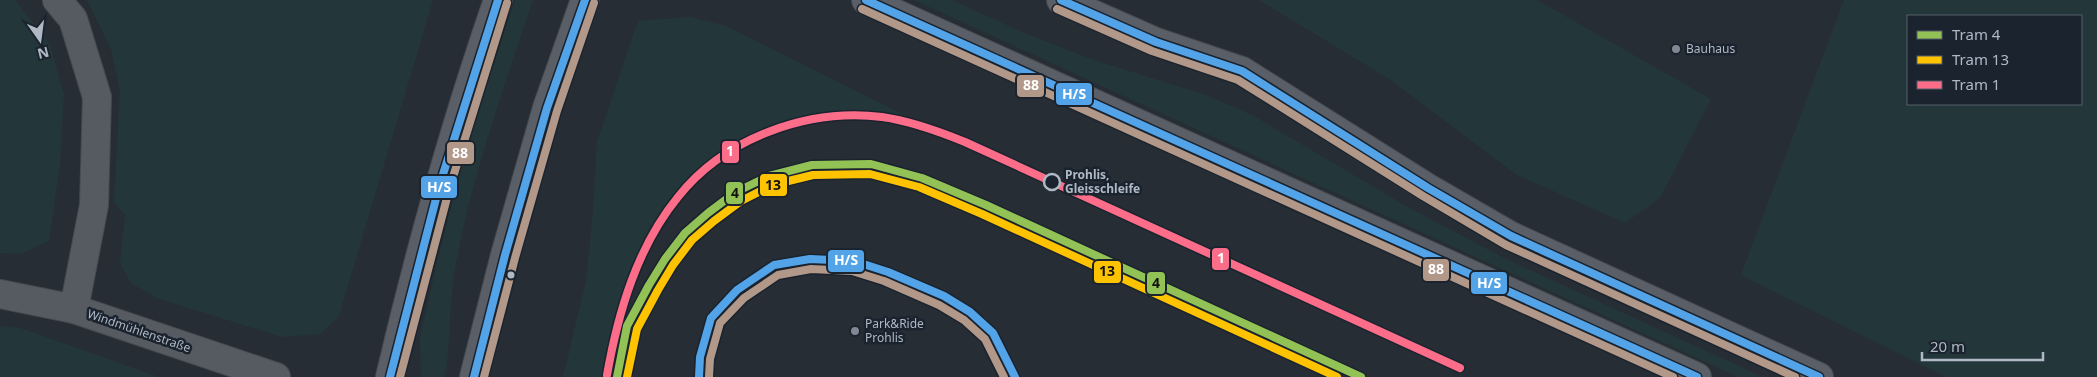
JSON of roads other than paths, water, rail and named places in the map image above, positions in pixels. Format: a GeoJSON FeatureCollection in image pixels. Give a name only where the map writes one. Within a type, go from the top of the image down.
{"type":"FeatureCollection","features":[{"type":"Feature","properties":{"kind":"main road"},"geometry":{"type":"LineString","coordinates":[[390,377],[438,186],[470,80],[498,0]]}},
{"type":"Feature","properties":{"kind":"main road"},"geometry":{"type":"LineString","coordinates":[[474,377],[505,255],[547,108],[585,0]]}},
{"type":"Feature","properties":{"kind":"main road"},"geometry":{"type":"LineString","coordinates":[[866,0],[1697,377]]}},
{"type":"Feature","properties":{"kind":"main road"},"geometry":{"type":"LineString","coordinates":[[1061,0],[1156,42],[1242,70],[1428,188],[1511,236],[1820,377]]}},
{"type":"Feature","properties":{"kind":"street"},"geometry":{"type":"LineString","coordinates":[[57,0],[73,19],[97,97],[94,205],[74,309]]}},
{"type":"Feature","properties":{"kind":"street","name":"Windmühlenstraße"},"geometry":{"type":"LineString","coordinates":[[0,294],[74,309],[276,377]]}},
{"type":"Feature","properties":{"kind":"tram line","name":"1"},"geometry":{"type":"LineString","coordinates":[[607,375],[623,305],[640,259],[664,216],[697,176],[719,158],[743,143],[770,132],[797,123],[825,117],[854,115],[903,121],[935,130],[965,142],[1460,368]]}},
{"type":"Feature","properties":{"kind":"tram line","name":"4"},"geometry":{"type":"LineString","coordinates":[[617,377],[627,326],[649,285],[665,259],[685,233],[708,213],[736,192],[769,176],[812,165],[871,164],[922,178],[986,205],[1361,377]]}},
{"type":"Feature","properties":{"kind":"tram line","name":"13"},"geometry":{"type":"LineString","coordinates":[[627,377],[637,329],[658,290],[673,265],[692,240],[714,221],[741,201],[772,185],[813,175],[870,174],[919,187],[982,214],[1337,377]]}},
{"type":"Feature","properties":{"kind":"place","name":"Bauhaus"},"geometry":{"type":"Point","coordinates":[1676,49]}},
{"type":"Feature","properties":{"kind":"place","name":"Prohlis, Gleisschleife"},"geometry":{"type":"Point","coordinates":[1052,182]}},
{"type":"Feature","properties":{"kind":"place","name":"Park&Ride Prohlis"},"geometry":{"type":"Point","coordinates":[855,331]}}]}
